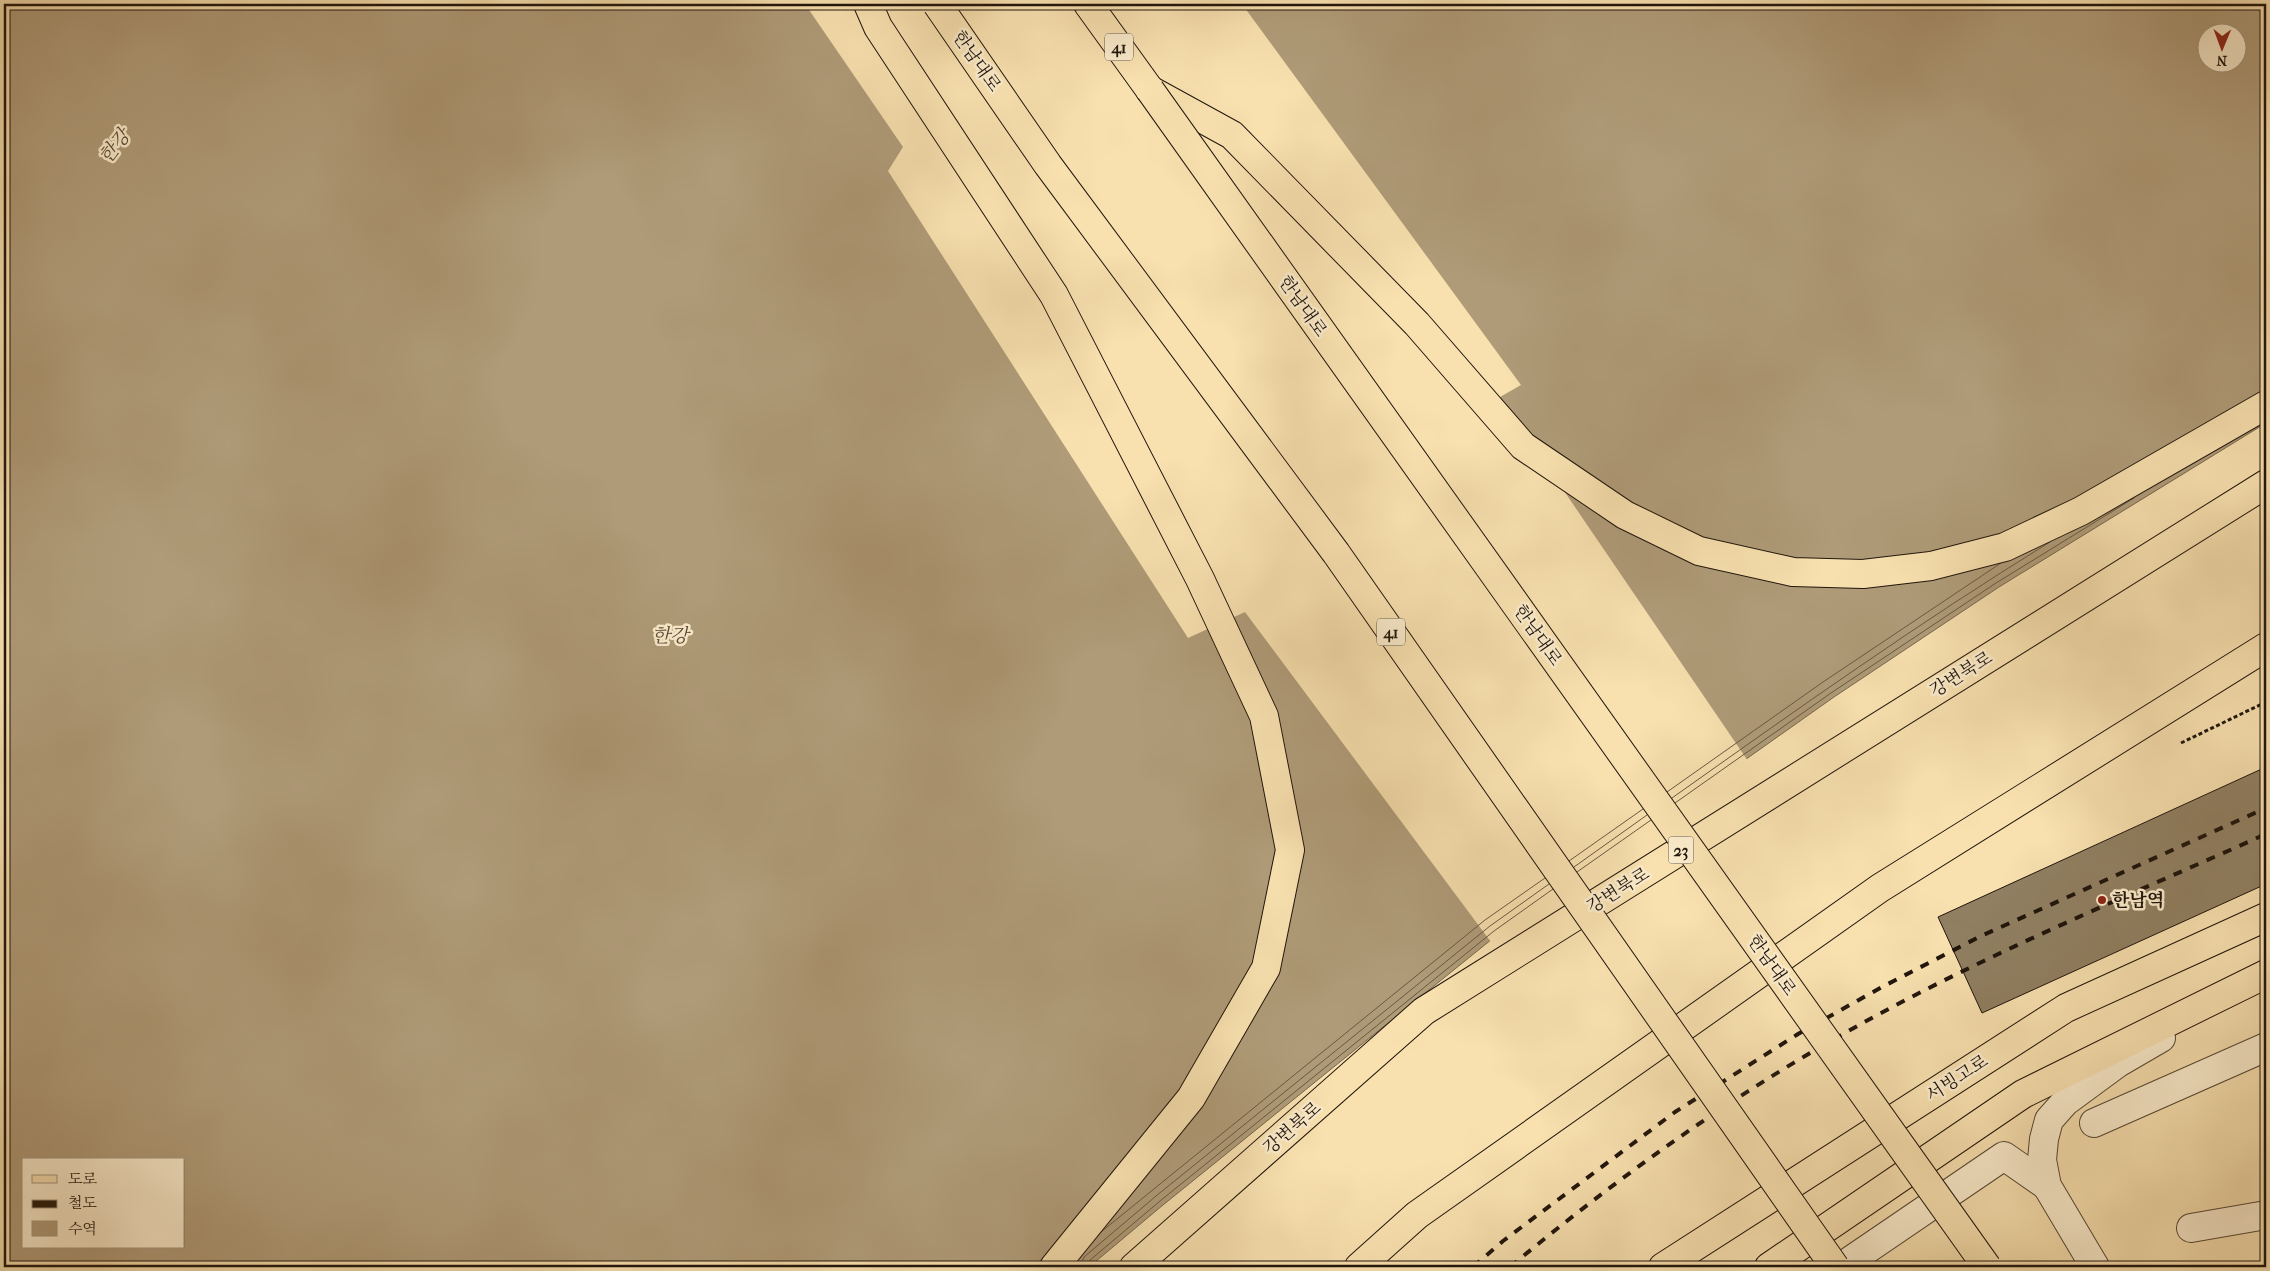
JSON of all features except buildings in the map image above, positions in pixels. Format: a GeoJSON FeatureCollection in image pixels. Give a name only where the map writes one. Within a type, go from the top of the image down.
{"type":"FeatureCollection","features":[{"type":"Feature","properties":{"kind":"main road"},"geometry":{"type":"LineString","coordinates":[[868,4],[878,28],[1054,295],[1200,579],[1264,716],[1290,850],[1266,968],[1191,1098],[1054,1267]]}},
{"type":"Feature","properties":{"kind":"main road","name":"한남대로"},"geometry":{"type":"LineString","coordinates":[[937,4],[1048,165],[1336,553],[1835,1267]]}},
{"type":"Feature","properties":{"kind":"main road","name":"한남대로"},"geometry":{"type":"LineString","coordinates":[[1088,4],[1987,1267]]}},
{"type":"Feature","properties":{"kind":"main road"},"geometry":{"type":"LineString","coordinates":[[1150,90],[1232,135],[1417,324],[1523,446],[1625,515],[1699,551],[1793,572],[1863,574],[1931,566],[2005,547],[2081,511],[2266,405]]}},
{"type":"Feature","properties":{"kind":"main road","name":"강변북로"},"geometry":{"type":"LineString","coordinates":[[1134,1267],[1424,1011],[2266,484]]}},
{"type":"Feature","properties":{"kind":"main road"},"geometry":{"type":"LineString","coordinates":[[1359,1267],[1417,1215],[1880,888],[2266,647]]}},
{"type":"Feature","properties":{"kind":"main road","name":"서빙고로"},"geometry":{"type":"LineString","coordinates":[[1663,1267],[2066,1008],[2266,917]]}},
{"type":"Feature","properties":{"kind":"main road"},"geometry":{"type":"LineString","coordinates":[[1769,1267],[2023,1094],[2266,974]]}},
{"type":"Feature","properties":{"kind":"street"},"geometry":{"type":"LineString","coordinates":[[2095,1267],[2047,1186],[2042,1160],[2044,1139],[2049,1120],[2065,1102],[2118,1063],[2266,978]]}},
{"type":"Feature","properties":{"kind":"street"},"geometry":{"type":"LineString","coordinates":[[2094,1123],[2266,1047]]}},
{"type":"Feature","properties":{"kind":"street"},"geometry":{"type":"LineString","coordinates":[[1841,1267],[2004,1156],[2047,1186]]}},
{"type":"Feature","properties":{"kind":"street"},"geometry":{"type":"LineString","coordinates":[[2191,1228],[2266,1215]]}},
{"type":"Feature","properties":{"kind":"water","name":"한강"},"geometry":{"type":"Polygon","coordinates":[[[4,4],[2266,4],[2266,423],[1999,587],[1834,697],[1497,935],[1089,1267],[4,1267],[4,4]]]}},
{"type":"Feature","properties":{"kind":"pier"},"geometry":{"type":"Polygon","coordinates":[[[805,4],[1242,4],[1521,385],[1500,397],[1748,761],[1491,942],[1245,612],[1188,638],[888,171],[903,147],[805,4]]]}},
{"type":"Feature","properties":{"kind":"railway"},"geometry":{"type":"LineString","coordinates":[[1473,1267],[1503,1241],[1675,1112],[1798,1034],[1882,987],[1981,936],[2266,808]]}},
{"type":"Feature","properties":{"kind":"railway"},"geometry":{"type":"LineString","coordinates":[[1510,1267],[1625,1176],[1746,1093],[1829,1042],[1990,958],[2266,834]]}},
{"type":"Feature","properties":{"kind":"place","name":"한남역"},"geometry":{"type":"Point","coordinates":[2102,900]}}]}
